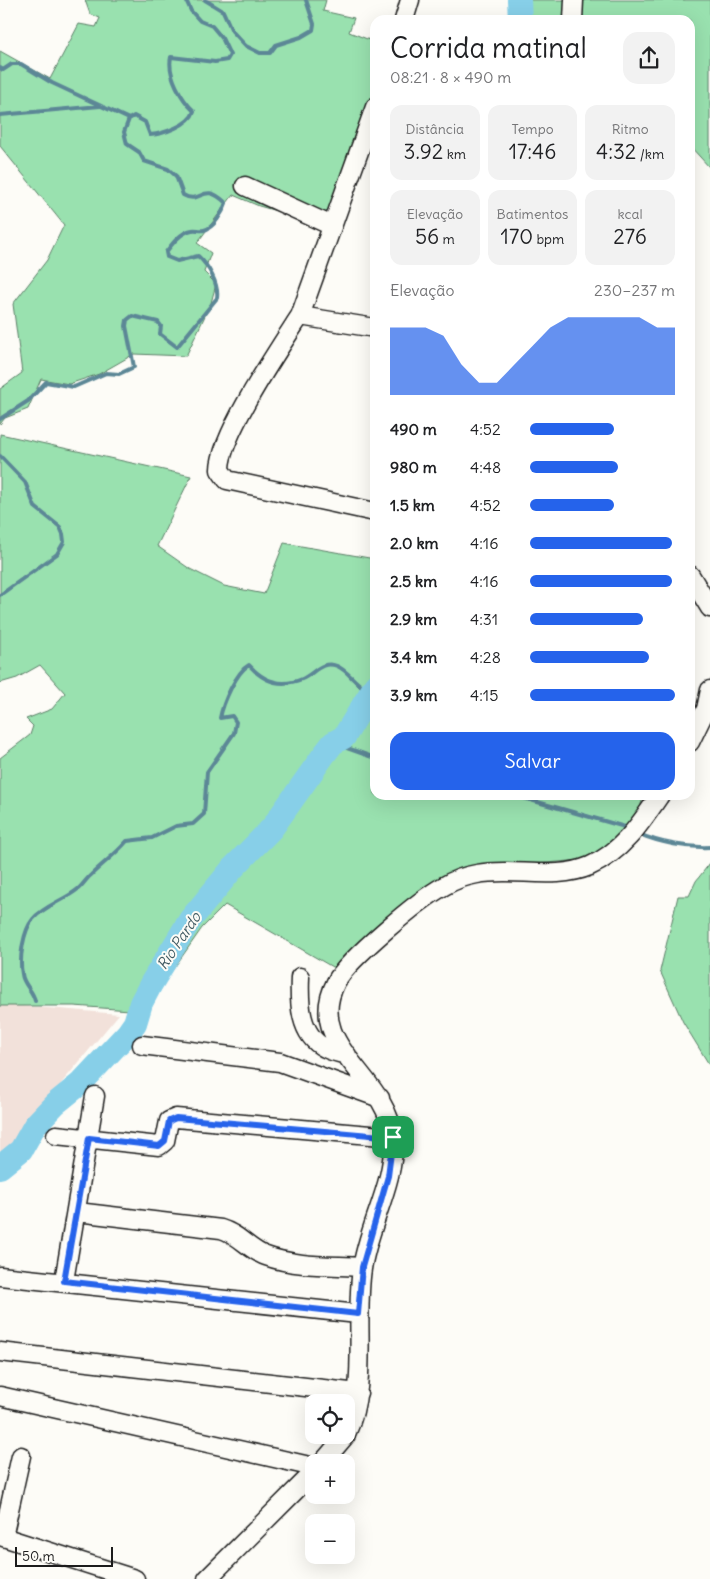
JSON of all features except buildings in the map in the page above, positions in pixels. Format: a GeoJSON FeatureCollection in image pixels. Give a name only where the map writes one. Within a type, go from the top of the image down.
{"type":"FeatureCollection","features":[{"type":"Feature","properties":{"kind":"street"},"geometry":{"type":"LineString","coordinates":[[406,15],[410,0]]}},
{"type":"Feature","properties":{"kind":"street"},"geometry":{"type":"LineString","coordinates":[[573,15],[574,0]]}},
{"type":"Feature","properties":{"kind":"street"},"geometry":{"type":"LineString","coordinates":[[370,121],[300,316],[257,384],[234,429],[222,457],[220,470],[228,480],[370,511]]}},
{"type":"Feature","properties":{"kind":"street"},"geometry":{"type":"LineString","coordinates":[[245,186],[332,226]]}},
{"type":"Feature","properties":{"kind":"street"},"geometry":{"type":"LineString","coordinates":[[300,316],[370,327]]}},
{"type":"Feature","properties":{"kind":"street"},"geometry":{"type":"LineString","coordinates":[[695,583],[710,608]]}},
{"type":"Feature","properties":{"kind":"street"},"geometry":{"type":"LineString","coordinates":[[695,732],[706,709],[710,690]]}},
{"type":"Feature","properties":{"kind":"street"},"geometry":{"type":"LineString","coordinates":[[355,1410],[358,1393],[358,1314],[362,1267],[388,1176],[393,1137],[380,1098],[330,1030],[329,1000],[336,981],[347,967],[381,934],[426,898],[459,879],[497,872],[541,873],[572,871],[589,866],[606,858],[622,845],[657,800]]}},
{"type":"Feature","properties":{"kind":"street"},"geometry":{"type":"LineString","coordinates":[[300,978],[298,1004],[303,1020],[311,1034],[323,1048],[348,1055]]}},
{"type":"Feature","properties":{"kind":"street"},"geometry":{"type":"LineString","coordinates":[[142,1045],[280,1062],[380,1098]]}},
{"type":"Feature","properties":{"kind":"street"},"geometry":{"type":"LineString","coordinates":[[64,1281],[95,1096]]}},
{"type":"Feature","properties":{"kind":"street"},"geometry":{"type":"LineString","coordinates":[[56,1135],[159,1146],[165,1141],[170,1119],[176,1118],[393,1137]]}},
{"type":"Feature","properties":{"kind":"street"},"geometry":{"type":"LineString","coordinates":[[77,1212],[221,1229],[233,1232],[256,1251],[267,1256],[305,1264],[362,1267]]}},
{"type":"Feature","properties":{"kind":"street"},"geometry":{"type":"LineString","coordinates":[[0,1276],[64,1281],[358,1314]]}},
{"type":"Feature","properties":{"kind":"street"},"geometry":{"type":"LineString","coordinates":[[0,1352],[358,1393]]}},
{"type":"Feature","properties":{"kind":"street"},"geometry":{"type":"LineString","coordinates":[[0,1396],[305,1465]]}},
{"type":"Feature","properties":{"kind":"street"},"geometry":{"type":"LineString","coordinates":[[330,1454],[338,1444]]}},
{"type":"Feature","properties":{"kind":"street"},"geometry":{"type":"LineString","coordinates":[[21,1456],[2,1537],[135,1579]]}},
{"type":"Feature","properties":{"kind":"street"},"geometry":{"type":"LineString","coordinates":[[207,1579],[305,1481]]}},
{"type":"Feature","properties":{"kind":"shaded area"},"geometry":{"type":"Polygon","coordinates":[[[0,1004],[119,1014],[0,1157],[0,1004]]]}},
{"type":"Feature","properties":{"kind":"green space"},"geometry":{"type":"Polygon","coordinates":[[[85,0],[326,0],[323,11],[354,18],[349,32],[370,40],[370,123],[333,227],[259,206],[233,195],[197,243],[211,253],[204,272],[216,284],[211,303],[186,356],[134,354],[99,374],[69,384],[41,379],[28,409],[5,418],[0,424],[0,389],[22,373],[13,304],[47,260],[64,225],[0,146],[0,51],[50,79],[79,24],[96,27],[100,18],[90,14],[85,0]]]}},
{"type":"Feature","properties":{"kind":"green space"},"geometry":{"type":"Polygon","coordinates":[[[530,0],[710,0],[710,168],[695,152],[695,15],[528,15],[530,0]]]}},
{"type":"Feature","properties":{"kind":"green space"},"geometry":{"type":"Polygon","coordinates":[[[0,434],[191,476],[157,546],[190,569],[224,586],[264,594],[284,543],[370,558],[370,800],[642,800],[630,837],[581,860],[466,870],[417,895],[334,968],[225,905],[202,928],[144,1011],[74,1006],[0,1006],[0,758],[30,735],[33,726],[26,719],[52,709],[65,693],[40,665],[17,678],[0,683],[0,434]]]}},
{"type":"Feature","properties":{"kind":"green space"},"geometry":{"type":"Polygon","coordinates":[[[710,863],[710,1066],[683,1022],[660,971],[678,896],[689,896],[696,881],[710,863]]]}},
{"type":"Feature","properties":{"kind":"waterway"},"geometry":{"type":"LineString","coordinates":[[129,119],[134,116],[145,122],[150,135],[169,131],[187,121],[194,111],[176,87],[171,71],[171,57],[215,62],[227,60],[230,55],[222,38],[212,26],[200,21],[191,11],[186,0]]}},
{"type":"Feature","properties":{"kind":"waterway"},"geometry":{"type":"LineString","coordinates":[[205,0],[223,11],[232,31],[246,46],[260,53],[270,53],[276,45],[301,37],[313,30],[314,24],[306,0]]}},
{"type":"Feature","properties":{"kind":"waterway","name":"Rio Pardo"},"geometry":{"type":"LineString","coordinates":[[519,0],[520,15]]}},
{"type":"Feature","properties":{"kind":"waterway"},"geometry":{"type":"LineString","coordinates":[[0,68],[3,70],[12,64],[21,64],[52,83],[129,119]]}},
{"type":"Feature","properties":{"kind":"waterway"},"geometry":{"type":"LineString","coordinates":[[0,115],[100,106]]}},
{"type":"Feature","properties":{"kind":"waterway"},"geometry":{"type":"LineString","coordinates":[[0,419],[28,401],[46,382],[74,387],[106,373],[119,374],[134,367],[126,326],[127,320],[132,316],[158,322],[161,326],[160,334],[177,347],[217,298],[212,275],[198,256],[177,261],[167,257],[166,252],[184,233],[208,229],[215,223],[226,203],[218,197],[207,193],[194,198],[183,195],[176,176],[168,169],[144,161],[139,152],[127,144],[124,132],[129,119]]}},
{"type":"Feature","properties":{"kind":"waterway"},"geometry":{"type":"LineString","coordinates":[[0,456],[25,482],[35,507],[60,527],[64,542],[57,554],[0,595]]}},
{"type":"Feature","properties":{"kind":"waterway"},"geometry":{"type":"LineString","coordinates":[[35,1001],[24,981],[21,968],[23,945],[33,919],[43,910],[78,889],[127,841],[152,838],[176,826],[193,824],[204,814],[207,772],[234,733],[236,722],[232,716],[220,718],[227,696],[239,674],[244,669],[249,665],[266,679],[286,683],[302,679],[322,666],[331,665],[344,670],[364,688],[370,687]]}},
{"type":"Feature","properties":{"kind":"waterway","name":"Rio Pardo"},"geometry":{"type":"LineString","coordinates":[[0,1167],[21,1150],[35,1125],[55,1104],[81,1083],[128,1033],[135,1023],[141,1003],[151,984],[190,920],[233,868],[272,828],[333,743],[344,737],[370,694]]}},
{"type":"Feature","properties":{"kind":"waterway"},"geometry":{"type":"LineString","coordinates":[[333,743],[370,756]]}},
{"type":"Feature","properties":{"kind":"waterway"},"geometry":{"type":"LineString","coordinates":[[530,800],[625,827]]}},
{"type":"Feature","properties":{"kind":"waterway"},"geometry":{"type":"LineString","coordinates":[[639,834],[674,844],[710,847]]}},
{"type":"Feature","properties":{"kind":"route"},"geometry":{"type":"LineString","coordinates":[[173,1118],[393,1137],[388,1176],[362,1267],[358,1314],[64,1281],[89,1138],[159,1146],[165,1141],[168,1123],[173,1118]]}}]}
